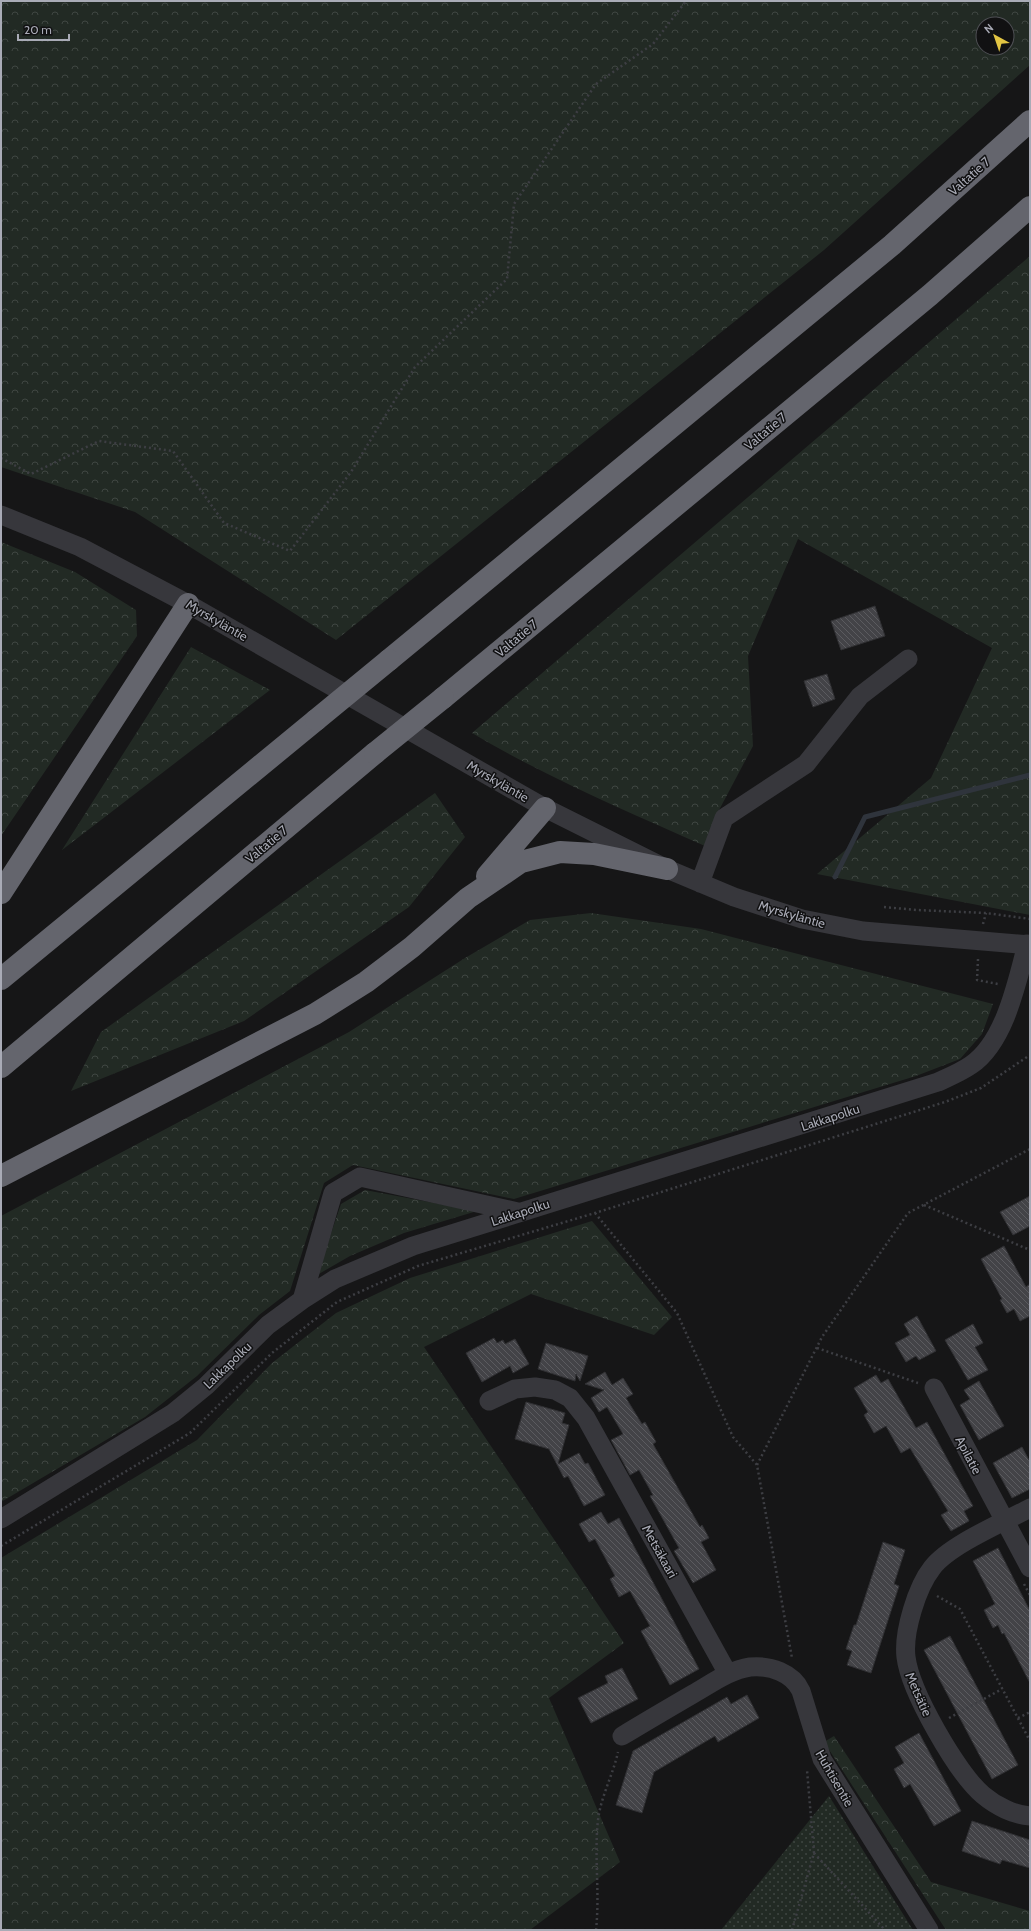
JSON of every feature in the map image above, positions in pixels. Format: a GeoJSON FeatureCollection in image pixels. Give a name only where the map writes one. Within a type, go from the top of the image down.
{"type":"FeatureCollection","features":[{"type":"Feature","properties":{"kind":"highway","name":"Valtatie 7"},"geometry":{"type":"LineString","coordinates":[[1,979],[892,245],[1030,121]]}},
{"type":"Feature","properties":{"kind":"highway","name":"Valtatie 7"},"geometry":{"type":"LineString","coordinates":[[1,1067],[375,753],[924,300],[1030,207]]}},
{"type":"Feature","properties":{"kind":"highway"},"geometry":{"type":"LineString","coordinates":[[1,892],[188,604]]}},
{"type":"Feature","properties":{"kind":"highway"},"geometry":{"type":"LineString","coordinates":[[468,898],[545,808]]}},
{"type":"Feature","properties":{"kind":"highway"},"geometry":{"type":"LineString","coordinates":[[1,1176],[315,1014],[372,977],[412,947],[468,898],[521,862],[560,852],[594,854],[666,869]]}},
{"type":"Feature","properties":{"kind":"street","name":"Myrskyläntie"},"geometry":{"type":"LineString","coordinates":[[1,515],[80,547],[188,604],[545,808],[666,869],[734,897],[802,920],[863,931],[1028,945]]}},
{"type":"Feature","properties":{"kind":"street"},"geometry":{"type":"LineString","coordinates":[[700,883],[724,818],[806,764],[860,696],[908,659]]}},
{"type":"Feature","properties":{"kind":"street","name":"Lakkapolku"},"geometry":{"type":"LineString","coordinates":[[1,1519],[173,1413],[206,1386],[268,1325],[334,1279],[413,1246],[938,1082],[972,1065],[998,1037],[1016,988],[1028,945]]}},
{"type":"Feature","properties":{"kind":"street"},"geometry":{"type":"LineString","coordinates":[[302,1300],[332,1193],[360,1177],[518,1213]]}},
{"type":"Feature","properties":{"kind":"street","name":"Metsäkaari"},"geometry":{"type":"LineString","coordinates":[[489,1401],[515,1390],[535,1387],[555,1390],[570,1398],[586,1418],[728,1674]]}},
{"type":"Feature","properties":{"kind":"street","name":"Apilatie"},"geometry":{"type":"LineString","coordinates":[[934,1388],[1004,1522],[1030,1568]]}},
{"type":"Feature","properties":{"kind":"street","name":"Metsätie"},"geometry":{"type":"LineString","coordinates":[[1030,1508],[947,1552],[932,1568],[921,1587],[912,1615],[907,1638],[906,1654],[908,1672],[934,1726],[951,1755],[969,1781],[983,1795],[996,1804],[1013,1812],[1030,1816]]}},
{"type":"Feature","properties":{"kind":"street","name":"Huhtisentie"},"geometry":{"type":"LineString","coordinates":[[728,1674],[750,1667],[772,1668],[790,1676],[798,1684],[802,1691],[822,1759],[928,1930]]}},
{"type":"Feature","properties":{"kind":"street"},"geometry":{"type":"LineString","coordinates":[[622,1736],[728,1674]]}},
{"type":"Feature","properties":{"kind":"path"},"geometry":{"type":"LineString","coordinates":[[1,458],[31,474],[99,441],[173,451],[224,523],[290,551],[351,472],[415,367],[507,279],[514,204],[596,84],[653,44],[686,1]]}},
{"type":"Feature","properties":{"kind":"path"},"geometry":{"type":"LineString","coordinates":[[884,907],[986,913],[1030,919]]}},
{"type":"Feature","properties":{"kind":"path"},"geometry":{"type":"LineString","coordinates":[[1,1546],[190,1434],[272,1353],[337,1302],[418,1266],[595,1213],[945,1102],[981,1088],[1030,1055]]}},
{"type":"Feature","properties":{"kind":"path"},"geometry":{"type":"LineString","coordinates":[[757,1465],[822,1337],[908,1214],[1030,1149]]}},
{"type":"Feature","properties":{"kind":"path"},"geometry":{"type":"LineString","coordinates":[[924,1205],[1030,1250]]}},
{"type":"Feature","properties":{"kind":"path"},"geometry":{"type":"LineString","coordinates":[[595,1213],[677,1313],[733,1437],[757,1465],[793,1660],[790,1676]]}},
{"type":"Feature","properties":{"kind":"path"},"geometry":{"type":"LineString","coordinates":[[817,1348],[934,1388]]}},
{"type":"Feature","properties":{"kind":"path"},"geometry":{"type":"LineString","coordinates":[[921,1587],[960,1609],[1030,1741]]}},
{"type":"Feature","properties":{"kind":"path"},"geometry":{"type":"LineString","coordinates":[[934,1726],[1002,1689]]}},
{"type":"Feature","properties":{"kind":"path"},"geometry":{"type":"LineString","coordinates":[[1018,1718],[1030,1712]]}},
{"type":"Feature","properties":{"kind":"path"},"geometry":{"type":"LineString","coordinates":[[596,1930],[598,1819],[605,1790],[615,1765],[622,1736]]}},
{"type":"Feature","properties":{"kind":"path"},"geometry":{"type":"LineString","coordinates":[[792,1930],[814,1852],[807,1766]]}},
{"type":"Feature","properties":{"kind":"path"},"geometry":{"type":"LineString","coordinates":[[814,1852],[885,1930]]}},
{"type":"Feature","properties":{"kind":"green space"},"geometry":{"type":"Polygon","coordinates":[[[1,1],[1030,1],[1030,65],[824,250],[336,640],[135,512],[1,467],[1,1]]]}},
{"type":"Feature","properties":{"kind":"green space"},"geometry":{"type":"Polygon","coordinates":[[[1030,256],[1030,915],[817,874],[931,778],[992,648],[798,539],[748,656],[753,746],[718,812],[705,846],[557,779],[472,733],[1030,256]]]}},
{"type":"Feature","properties":{"kind":"green space"},"geometry":{"type":"Polygon","coordinates":[[[1,542],[75,572],[136,610],[137,636],[1,836],[1,542]]]}},
{"type":"Feature","properties":{"kind":"green space"},"geometry":{"type":"Polygon","coordinates":[[[191,647],[270,690],[62,850],[191,647]]]}},
{"type":"Feature","properties":{"kind":"green space"},"geometry":{"type":"Polygon","coordinates":[[[435,793],[465,837],[409,907],[244,1021],[71,1091],[101,1032],[435,793]]]}},
{"type":"Feature","properties":{"kind":"green space"},"geometry":{"type":"Polygon","coordinates":[[[591,913],[701,929],[993,1004],[982,1034],[960,1059],[916,1076],[514,1199],[353,1165],[324,1183],[290,1291],[259,1315],[197,1376],[145,1417],[1,1502],[1,1216],[349,1032],[465,958],[530,920],[591,913]]]}},
{"type":"Feature","properties":{"kind":"green space"},"geometry":{"type":"Polygon","coordinates":[[[365,1190],[477,1211],[404,1233],[350,1256],[317,1275],[341,1204],[365,1190]]]}},
{"type":"Feature","properties":{"kind":"green space"},"geometry":{"type":"Polygon","coordinates":[[[592,1221],[672,1317],[654,1335],[531,1294],[424,1347],[624,1643],[549,1698],[620,1862],[530,1930],[1,1930],[1,1558],[197,1440],[272,1363],[336,1313],[410,1278],[592,1221]]]}},
{"type":"Feature","properties":{"kind":"green space"},"geometry":{"type":"Polygon","coordinates":[[[834,1736],[931,1882],[1030,1911],[1030,1930],[946,1930],[824,1742],[834,1736]]]}},
{"type":"Feature","properties":{"kind":"green space"},"geometry":{"type":"Polygon","coordinates":[[[829,1796],[913,1930],[721,1930],[829,1796]]]}},
{"type":"Feature","properties":{"kind":"building"},"geometry":{"type":"Polygon","coordinates":[[[875,606],[885,636],[841,650],[831,621],[875,606]]]}},
{"type":"Feature","properties":{"kind":"building"},"geometry":{"type":"Polygon","coordinates":[[[827,674],[835,699],[813,707],[804,681],[827,674]]]}},
{"type":"Feature","properties":{"kind":"building"},"geometry":{"type":"Polygon","coordinates":[[[1030,1196],[1030,1226],[1013,1235],[1000,1212],[1030,1196]]]}},
{"type":"Feature","properties":{"kind":"building"},"geometry":{"type":"Polygon","coordinates":[[[1004,1246],[1026,1287],[1030,1284],[1030,1316],[1020,1321],[1014,1309],[1007,1313],[1000,1300],[1002,1299],[981,1259],[1004,1246]]]}},
{"type":"Feature","properties":{"kind":"building"},"geometry":{"type":"Polygon","coordinates":[[[917,1316],[936,1351],[919,1360],[916,1356],[906,1362],[895,1343],[910,1335],[904,1324],[917,1316]]]}},
{"type":"Feature","properties":{"kind":"building"},"geometry":{"type":"Polygon","coordinates":[[[973,1324],[983,1343],[975,1347],[988,1370],[968,1380],[945,1340],[973,1324]]]}},
{"type":"Feature","properties":{"kind":"building"},"geometry":{"type":"Polygon","coordinates":[[[494,1338],[497,1343],[503,1340],[505,1344],[515,1339],[529,1364],[513,1373],[510,1366],[482,1382],[466,1353],[494,1338]]]}},
{"type":"Feature","properties":{"kind":"building"},"geometry":{"type":"Polygon","coordinates":[[[546,1343],[588,1356],[580,1381],[576,1374],[575,1381],[538,1369],[546,1343]]]}},
{"type":"Feature","properties":{"kind":"building"},"geometry":{"type":"Polygon","coordinates":[[[605,1372],[612,1385],[623,1378],[633,1394],[626,1398],[642,1424],[645,1422],[656,1442],[653,1444],[700,1527],[702,1525],[709,1538],[701,1542],[716,1570],[693,1583],[674,1551],[679,1548],[650,1496],[653,1495],[639,1470],[630,1475],[611,1440],[623,1434],[607,1407],[599,1412],[591,1398],[604,1390],[585,1384],[605,1372]]]}},
{"type":"Feature","properties":{"kind":"building"},"geometry":{"type":"Polygon","coordinates":[[[876,1375],[881,1383],[888,1379],[916,1428],[927,1422],[973,1506],[964,1511],[969,1521],[951,1531],[941,1515],[948,1511],[910,1448],[901,1453],[886,1426],[874,1433],[864,1415],[868,1412],[854,1388],[876,1375]]]}},
{"type":"Feature","properties":{"kind":"building"},"geometry":{"type":"Polygon","coordinates":[[[979,1381],[1004,1426],[979,1440],[960,1405],[970,1399],[964,1390],[979,1381]]]}},
{"type":"Feature","properties":{"kind":"building"},"geometry":{"type":"Polygon","coordinates":[[[526,1402],[565,1413],[562,1423],[569,1425],[558,1464],[579,1453],[585,1464],[588,1463],[605,1495],[584,1506],[568,1476],[564,1478],[549,1449],[515,1439],[526,1402]]]}},
{"type":"Feature","properties":{"kind":"building"},"geometry":{"type":"Polygon","coordinates":[[[1022,1447],[1030,1462],[1030,1489],[1012,1498],[993,1463],[1022,1447]]]}},
{"type":"Feature","properties":{"kind":"building"},"geometry":{"type":"Polygon","coordinates":[[[601,1512],[608,1524],[619,1518],[699,1669],[670,1685],[641,1631],[650,1626],[630,1591],[619,1597],[610,1579],[615,1576],[595,1539],[589,1542],[579,1524],[601,1512]]]}},
{"type":"Feature","properties":{"kind":"building"},"geometry":{"type":"Polygon","coordinates":[[[883,1542],[905,1550],[894,1584],[899,1586],[871,1673],[847,1665],[852,1651],[846,1649],[854,1625],[856,1625],[883,1542]]]}},
{"type":"Feature","properties":{"kind":"building"},"geometry":{"type":"Polygon","coordinates":[[[998,1548],[1030,1611],[1030,1683],[1004,1633],[1002,1634],[998,1625],[993,1628],[984,1610],[995,1604],[973,1561],[998,1548]]]}},
{"type":"Feature","properties":{"kind":"building"},"geometry":{"type":"Polygon","coordinates":[[[950,1636],[1018,1765],[992,1779],[924,1650],[950,1636]]]}},
{"type":"Feature","properties":{"kind":"building"},"geometry":{"type":"Polygon","coordinates":[[[622,1668],[638,1699],[591,1723],[578,1698],[608,1683],[605,1676],[622,1668]]]}},
{"type":"Feature","properties":{"kind":"building"},"geometry":{"type":"Polygon","coordinates":[[[747,1695],[759,1718],[718,1742],[715,1736],[654,1772],[642,1813],[616,1805],[633,1751],[727,1697],[731,1704],[747,1695]]]}},
{"type":"Feature","properties":{"kind":"building"},"geometry":{"type":"Polygon","coordinates":[[[919,1733],[961,1811],[934,1826],[910,1784],[904,1788],[894,1769],[904,1763],[895,1747],[919,1733]]]}},
{"type":"Feature","properties":{"kind":"building"},"geometry":{"type":"Polygon","coordinates":[[[972,1821],[1030,1840],[1030,1868],[1002,1860],[1000,1864],[962,1851],[972,1821]]]}},
{"type":"Feature","properties":{"kind":"waterway"},"geometry":{"type":"LineString","coordinates":[[835,877],[865,817],[1030,775]]}}]}
